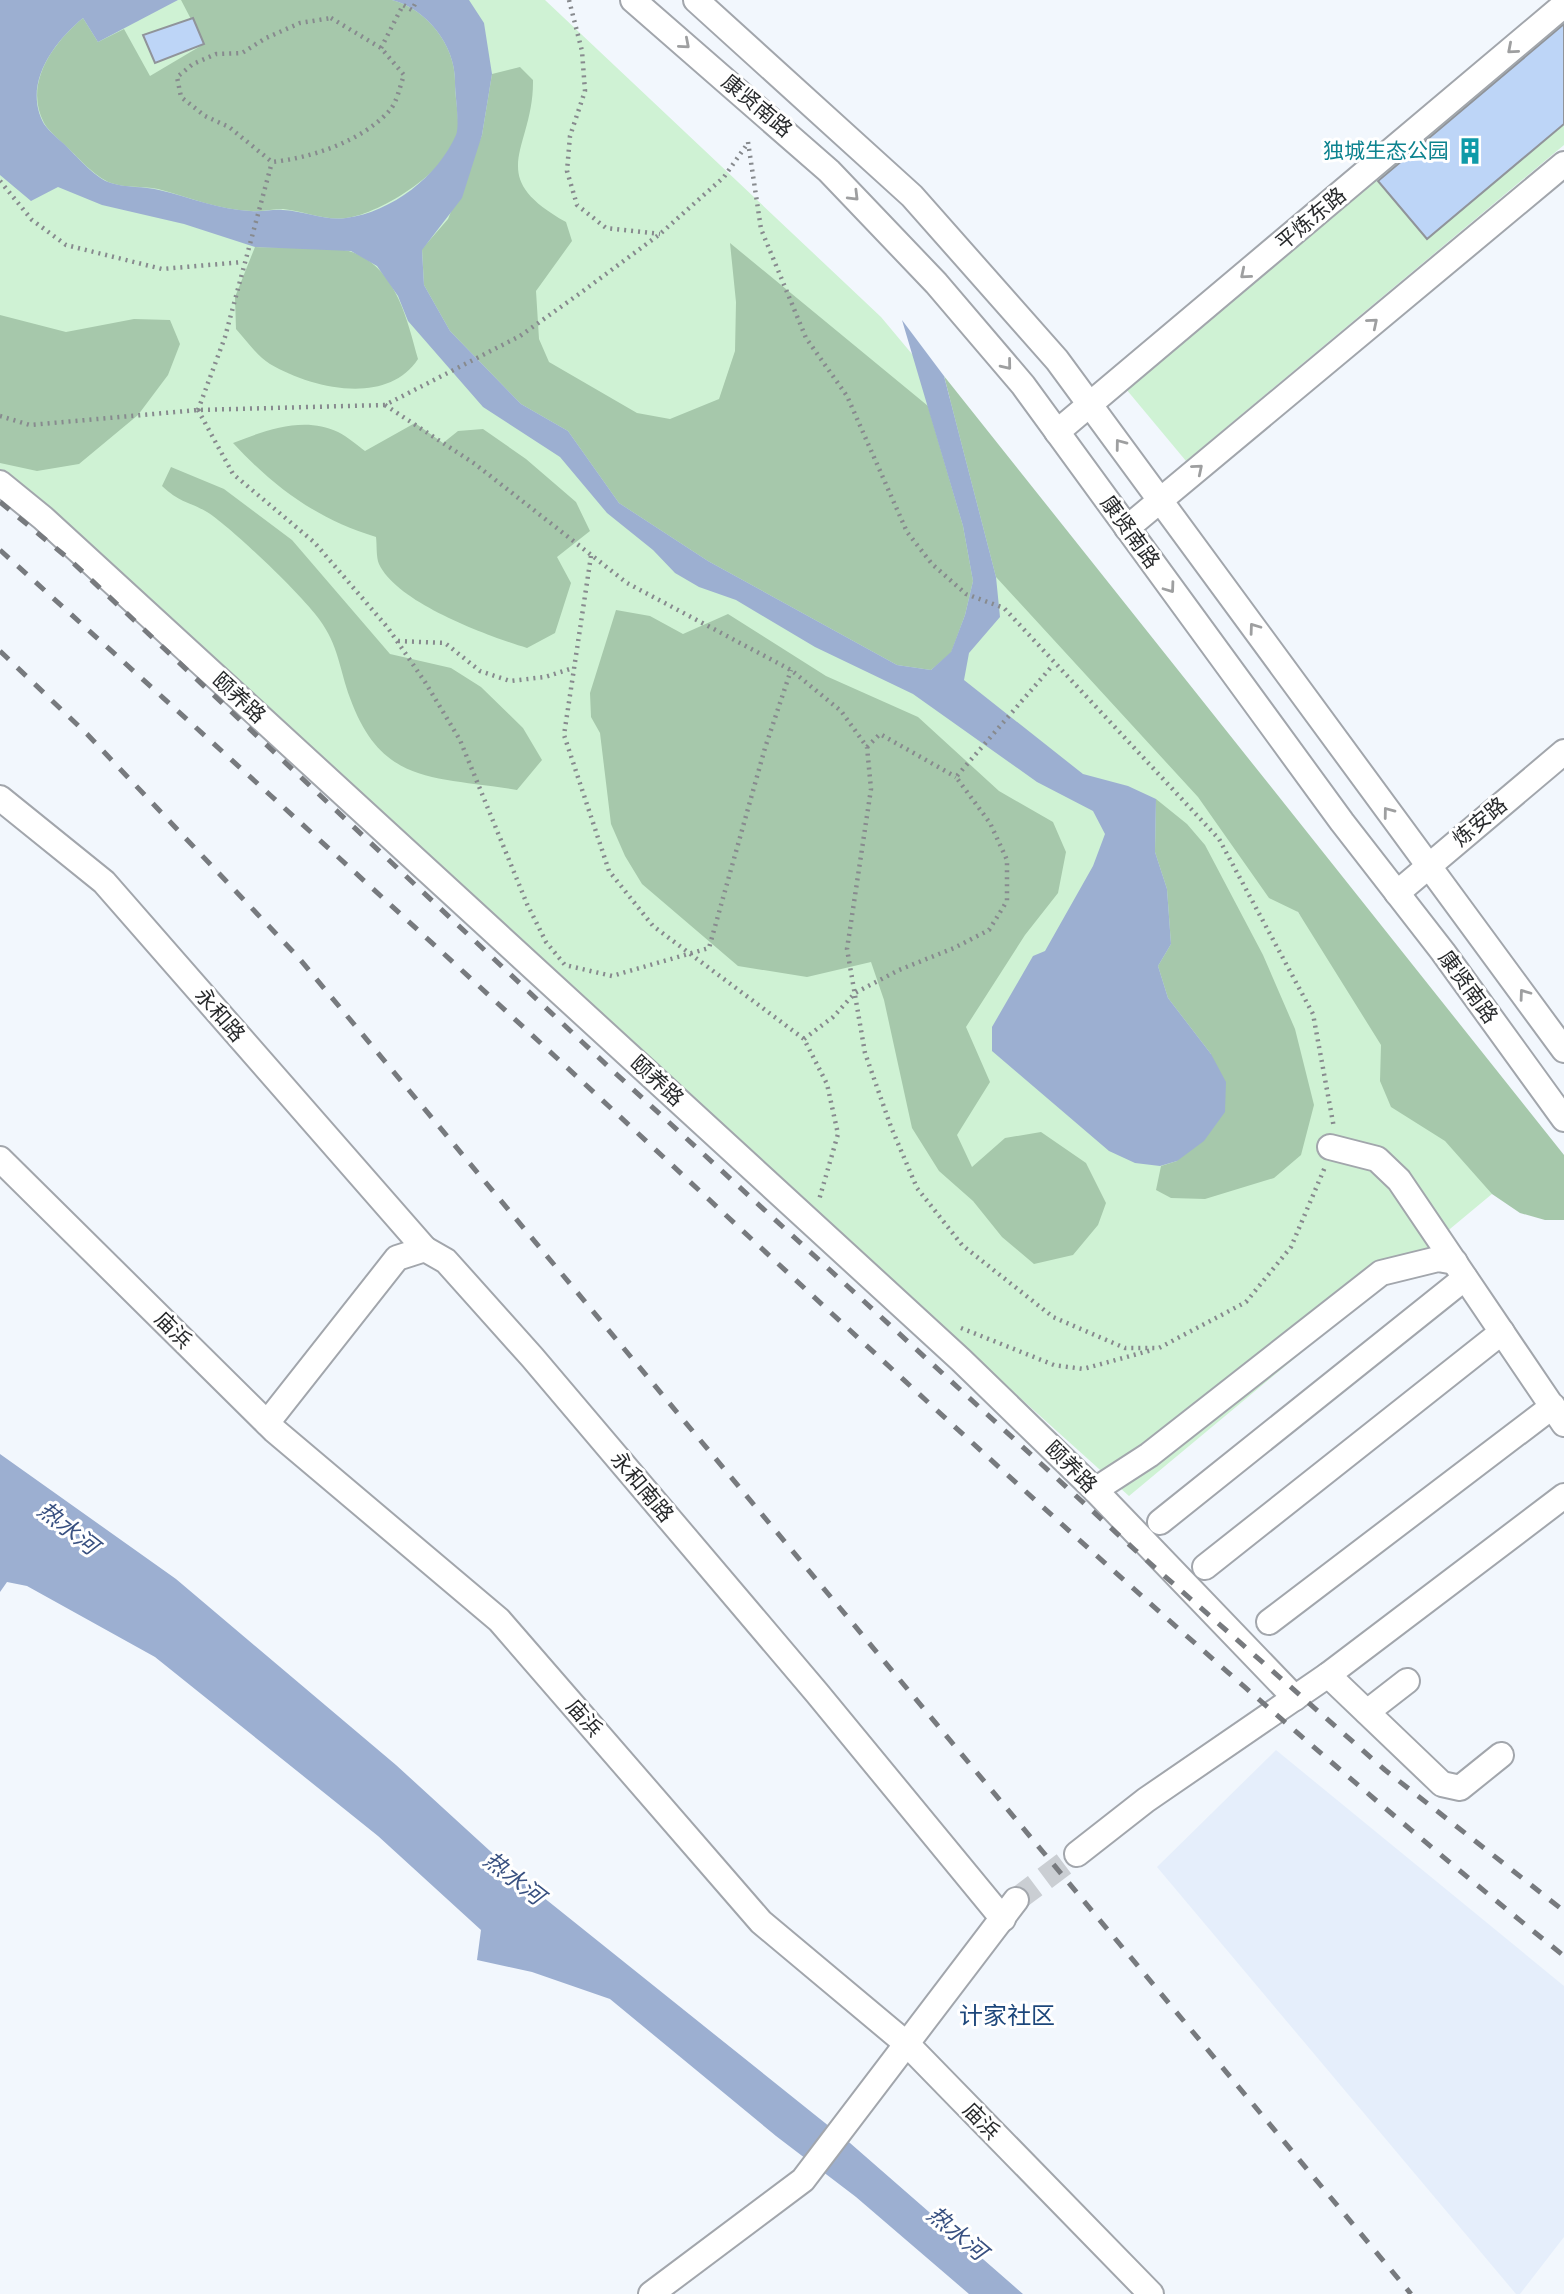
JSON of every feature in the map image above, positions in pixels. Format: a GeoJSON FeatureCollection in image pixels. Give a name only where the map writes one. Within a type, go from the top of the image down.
{"type":"FeatureCollection","features":[{"type":"Feature","properties":{"kind":"street","name":"康贤南路"},"geometry":{"type":"LineString","coordinates":[[633,0],[800,142],[872,213],[982,335],[1057,432],[1564,1119]]}},
{"type":"Feature","properties":{"kind":"street","name":"康贤南路"},"geometry":{"type":"LineString","coordinates":[[696,0],[912,196],[1006,299],[1090,404],[1564,1050]]}},
{"type":"Feature","properties":{"kind":"street","name":"平炼东路"},"geometry":{"type":"LineString","coordinates":[[1057,432],[1564,5]]}},
{"type":"Feature","properties":{"kind":"street"},"geometry":{"type":"LineString","coordinates":[[1127,528],[1564,164]]}},
{"type":"Feature","properties":{"kind":"street","name":"颐养路"},"geometry":{"type":"LineString","coordinates":[[0,483],[43,518],[961,1360],[1095,1490],[1295,1698]]}},
{"type":"Feature","properties":{"kind":"street","name":"炼安路"},"geometry":{"type":"LineString","coordinates":[[1397,893],[1564,752]]}},
{"type":"Feature","properties":{"kind":"street","name":"永和路"},"geometry":{"type":"LineString","coordinates":[[0,797],[104,882],[425,1249]]}},
{"type":"Feature","properties":{"kind":"street"},"geometry":{"type":"LineString","coordinates":[[1269,1622],[1558,1415],[1399,1180],[1377,1159],[1330,1147]]}},
{"type":"Feature","properties":{"kind":"street","name":"庙浜"},"geometry":{"type":"LineString","coordinates":[[0,1159],[267,1423],[499,1620],[761,1922],[908,2045],[1151,2294]]}},
{"type":"Feature","properties":{"kind":"street"},"geometry":{"type":"LineString","coordinates":[[267,1423],[397,1258],[425,1249]]}},
{"type":"Feature","properties":{"kind":"street","name":"永和南路"},"geometry":{"type":"LineString","coordinates":[[425,1249],[446,1261],[532,1357],[817,1693],[1009,1910],[908,2045]]}},
{"type":"Feature","properties":{"kind":"street"},"geometry":{"type":"LineString","coordinates":[[1095,1490],[1149,1455],[1381,1273],[1438,1259],[1460,1270]]}},
{"type":"Feature","properties":{"kind":"street"},"geometry":{"type":"LineString","coordinates":[[1160,1522],[1460,1270]]}},
{"type":"Feature","properties":{"kind":"street"},"geometry":{"type":"LineString","coordinates":[[1205,1567],[1502,1332]]}},
{"type":"Feature","properties":{"kind":"street"},"geometry":{"type":"LineString","coordinates":[[1077,1854],[1146,1800],[1328,1675],[1564,1496]]}},
{"type":"Feature","properties":{"kind":"street"},"geometry":{"type":"LineString","coordinates":[[1328,1675],[1442,1784],[1460,1788],[1501,1755]]}},
{"type":"Feature","properties":{"kind":"street"},"geometry":{"type":"LineString","coordinates":[[1367,1713],[1407,1681]]}},
{"type":"Feature","properties":{"kind":"street"},"geometry":{"type":"LineString","coordinates":[[656,2290],[803,2180],[908,2045]]}},
{"type":"Feature","properties":{"kind":"path"},"geometry":{"type":"LineString","coordinates":[[381,48],[403,5],[412,10],[417,0]]}},
{"type":"Feature","properties":{"kind":"path"},"geometry":{"type":"LineString","coordinates":[[569,0],[582,51],[585,91],[569,136],[566,171],[577,205],[606,228],[660,234]]}},
{"type":"Feature","properties":{"kind":"path"},"geometry":{"type":"LineString","coordinates":[[331,18],[381,48],[404,75],[391,109],[366,130],[338,144],[289,160],[272,162],[229,127],[205,116],[181,97],[177,77],[192,64],[216,54],[242,54],[266,38],[300,23],[331,18]]}},
{"type":"Feature","properties":{"kind":"path"},"geometry":{"type":"LineString","coordinates":[[0,416],[30,425],[198,410],[385,405],[520,337],[660,234],[724,177],[748,142],[761,229],[806,338],[847,396],[907,532],[932,564],[966,594],[1004,608],[1054,665],[1219,839],[1313,1014],[1335,1126],[1322,1180],[1291,1247],[1246,1302],[1158,1348],[1083,1369],[1054,1365],[962,1328],[951,1319]]}},
{"type":"Feature","properties":{"kind":"path"},"geometry":{"type":"LineString","coordinates":[[272,162],[225,337],[198,410],[233,474],[314,542],[397,640],[460,740],[527,904],[546,942],[565,965],[611,976],[709,948],[765,748],[791,670]]}},
{"type":"Feature","properties":{"kind":"path"},"geometry":{"type":"LineString","coordinates":[[0,180],[32,220],[66,245],[162,269],[243,262]]}},
{"type":"Feature","properties":{"kind":"path"},"geometry":{"type":"LineString","coordinates":[[385,405],[475,464],[627,583],[791,670],[841,711],[867,747],[872,789],[847,949],[866,1054],[916,1188],[962,1245],[1054,1317],[1125,1348],[1158,1348]]}},
{"type":"Feature","properties":{"kind":"path"},"geometry":{"type":"LineString","coordinates":[[591,555],[564,735],[609,871],[653,926],[688,955],[804,1039],[827,1084],[838,1134],[819,1200],[829,1209]]}},
{"type":"Feature","properties":{"kind":"path"},"geometry":{"type":"LineString","coordinates":[[397,640],[445,643],[480,671],[510,681],[545,677],[573,668]]}},
{"type":"Feature","properties":{"kind":"path"},"geometry":{"type":"LineString","coordinates":[[957,777],[1054,665]]}},
{"type":"Feature","properties":{"kind":"path"},"geometry":{"type":"LineString","coordinates":[[804,1039],[833,1017],[855,993],[989,930],[1007,901],[1007,860],[990,823],[957,777],[880,734],[867,747]]}},
{"type":"Feature","properties":{"kind":"shaded area"},"geometry":{"type":"Polygon","coordinates":[[[1276,1750],[1564,1986],[1564,2237],[1520,2294],[1516,2294],[1157,1867],[1276,1750]]]}},
{"type":"Feature","properties":{"kind":"green space"},"geometry":{"type":"Polygon","coordinates":[[[0,0],[545,0],[881,317],[994,452],[1065,605],[1504,1184],[1129,1496],[358,802],[0,491],[0,0]]]}},
{"type":"Feature","properties":{"kind":"green space"},"geometry":{"type":"Polygon","coordinates":[[[181,0],[392,0],[405,5],[428,20],[445,43],[450,56],[454,69],[458,124],[453,145],[444,159],[414,187],[378,208],[346,218],[330,218],[283,209],[239,210],[158,189],[122,186],[106,181],[84,164],[44,123],[38,108],[37,93],[45,64],[52,51],[83,18],[98,42],[124,29],[150,76],[204,44],[181,0]]]}},
{"type":"Feature","properties":{"kind":"green space"},"geometry":{"type":"Polygon","coordinates":[[[1564,12],[1564,145],[1186,461],[1121,383],[1564,12]]]}},
{"type":"Feature","properties":{"kind":"green space"},"geometry":{"type":"Polygon","coordinates":[[[520,67],[533,80],[531,104],[518,160],[519,175],[526,190],[541,205],[566,222],[572,241],[536,291],[539,339],[549,362],[637,413],[670,419],[719,399],[735,351],[736,302],[730,243],[928,406],[963,526],[973,581],[965,615],[951,653],[931,670],[897,665],[708,561],[619,503],[568,431],[521,404],[450,331],[424,285],[422,249],[448,219],[482,135],[492,74],[520,67]]]}},
{"type":"Feature","properties":{"kind":"green space"},"geometry":{"type":"Polygon","coordinates":[[[255,247],[344,250],[367,260],[389,282],[397,296],[418,359],[405,374],[388,383],[369,388],[328,386],[287,373],[265,361],[236,329],[235,297],[255,247]]]}},
{"type":"Feature","properties":{"kind":"green space"},"geometry":{"type":"Polygon","coordinates":[[[0,315],[66,332],[134,319],[170,320],[180,344],[168,375],[138,415],[79,464],[37,471],[0,463],[0,315]]]}},
{"type":"Feature","properties":{"kind":"green space"},"geometry":{"type":"Polygon","coordinates":[[[944,376],[1564,1155],[1564,1220],[1545,1220],[1520,1213],[1492,1194],[1445,1141],[1391,1107],[1380,1081],[1381,1045],[1298,912],[1269,898],[1198,797],[996,577],[944,376]]]}},
{"type":"Feature","properties":{"kind":"green space"},"geometry":{"type":"Polygon","coordinates":[[[415,423],[443,443],[458,431],[483,429],[526,459],[576,502],[590,531],[557,557],[571,583],[555,633],[527,648],[468,626],[423,605],[404,592],[379,564],[376,537],[335,521],[298,500],[265,474],[233,443],[285,427],[312,425],[338,432],[365,451],[415,423]]]}},
{"type":"Feature","properties":{"kind":"green space"},"geometry":{"type":"Polygon","coordinates":[[[171,467],[224,489],[292,540],[390,654],[451,668],[481,687],[523,728],[542,760],[517,790],[437,778],[416,772],[396,763],[378,748],[363,727],[350,698],[335,648],[326,629],[311,608],[232,532],[207,512],[179,499],[162,486],[171,467]]]}},
{"type":"Feature","properties":{"kind":"green space"},"geometry":{"type":"Polygon","coordinates":[[[616,610],[650,616],[683,634],[728,614],[826,676],[918,717],[999,791],[1053,822],[1066,852],[1058,893],[1025,935],[966,1027],[990,1082],[957,1135],[972,1167],[1005,1138],[1041,1132],[1086,1163],[1106,1203],[1098,1225],[1073,1255],[1034,1264],[1002,1237],[973,1201],[939,1171],[912,1128],[884,1000],[871,962],[807,977],[738,966],[642,884],[625,856],[611,824],[600,733],[591,717],[590,693],[616,610]]]}},
{"type":"Feature","properties":{"kind":"green space"},"geometry":{"type":"Polygon","coordinates":[[[1156,799],[1187,824],[1205,845],[1263,955],[1295,1029],[1314,1105],[1301,1155],[1274,1178],[1205,1199],[1171,1198],[1156,1190],[1161,1166],[1177,1161],[1211,1054],[1168,998],[1158,966],[1171,944],[1167,889],[1155,852],[1156,799]]]}},
{"type":"Feature","properties":{"kind":"water"},"geometry":{"type":"Polygon","coordinates":[[[0,0],[178,0],[98,42],[83,18],[72,28],[52,52],[39,79],[38,109],[44,124],[89,169],[111,183],[159,190],[239,210],[283,210],[338,219],[380,208],[412,190],[438,164],[457,131],[454,69],[445,43],[428,20],[392,0],[469,0],[484,23],[492,74],[482,135],[462,198],[422,250],[424,285],[450,331],[521,404],[568,431],[619,503],[708,561],[897,665],[931,670],[951,652],[965,615],[973,581],[963,526],[902,320],[944,376],[996,577],[1000,617],[969,653],[964,680],[1083,774],[1128,786],[1156,799],[1155,852],[1167,889],[1171,944],[1158,966],[1168,998],[1211,1054],[1226,1082],[1225,1112],[1204,1141],[1177,1161],[1160,1166],[1135,1163],[1109,1151],[992,1051],[992,1027],[1033,956],[1045,951],[1093,866],[1105,834],[1093,811],[1037,782],[913,694],[815,647],[736,600],[699,587],[675,573],[653,550],[607,513],[560,457],[483,407],[408,321],[398,296],[377,266],[351,251],[255,247],[184,224],[102,205],[58,187],[31,201],[0,175],[0,0]]]}},
{"type":"Feature","properties":{"kind":"water","name":"热水河"},"geometry":{"type":"Polygon","coordinates":[[[0,1454],[176,1579],[396,1765],[523,1881],[850,2143],[1023,2294],[969,2294],[856,2197],[776,2136],[610,1999],[532,1972],[477,1960],[481,1930],[378,1836],[155,1657],[27,1586],[7,1582],[0,1592],[0,1454]]]}},
{"type":"Feature","properties":{"kind":"building"},"geometry":{"type":"Polygon","coordinates":[[[193,18],[204,44],[155,63],[143,35],[193,18]]]}},
{"type":"Feature","properties":{"kind":"building","name":"独城生态公园"},"geometry":{"type":"Polygon","coordinates":[[[1564,24],[1564,124],[1427,239],[1378,181],[1564,24]]]}},
{"type":"Feature","properties":{"kind":"tunnel"},"geometry":{"type":"LineString","coordinates":[[1016,1900],[1077,1854]]}},
{"type":"Feature","properties":{"kind":"railway"},"geometry":{"type":"LineString","coordinates":[[0,502],[69,559],[613,1071],[1135,1550],[1385,1770],[1564,1911]]}},
{"type":"Feature","properties":{"kind":"railway"},"geometry":{"type":"LineString","coordinates":[[0,550],[1075,1536],[1316,1749],[1564,1956]]}},
{"type":"Feature","properties":{"kind":"railway"},"geometry":{"type":"LineString","coordinates":[[0,651],[87,734],[298,957],[1411,2294]]}},
{"type":"Feature","properties":{"kind":"place","name":"独城生态公园"},"geometry":{"type":"Point","coordinates":[1470,151]}},
{"type":"Feature","properties":{"kind":"district","name":"计家社区"},"geometry":{"type":"Point","coordinates":[1007,2016]}}]}
